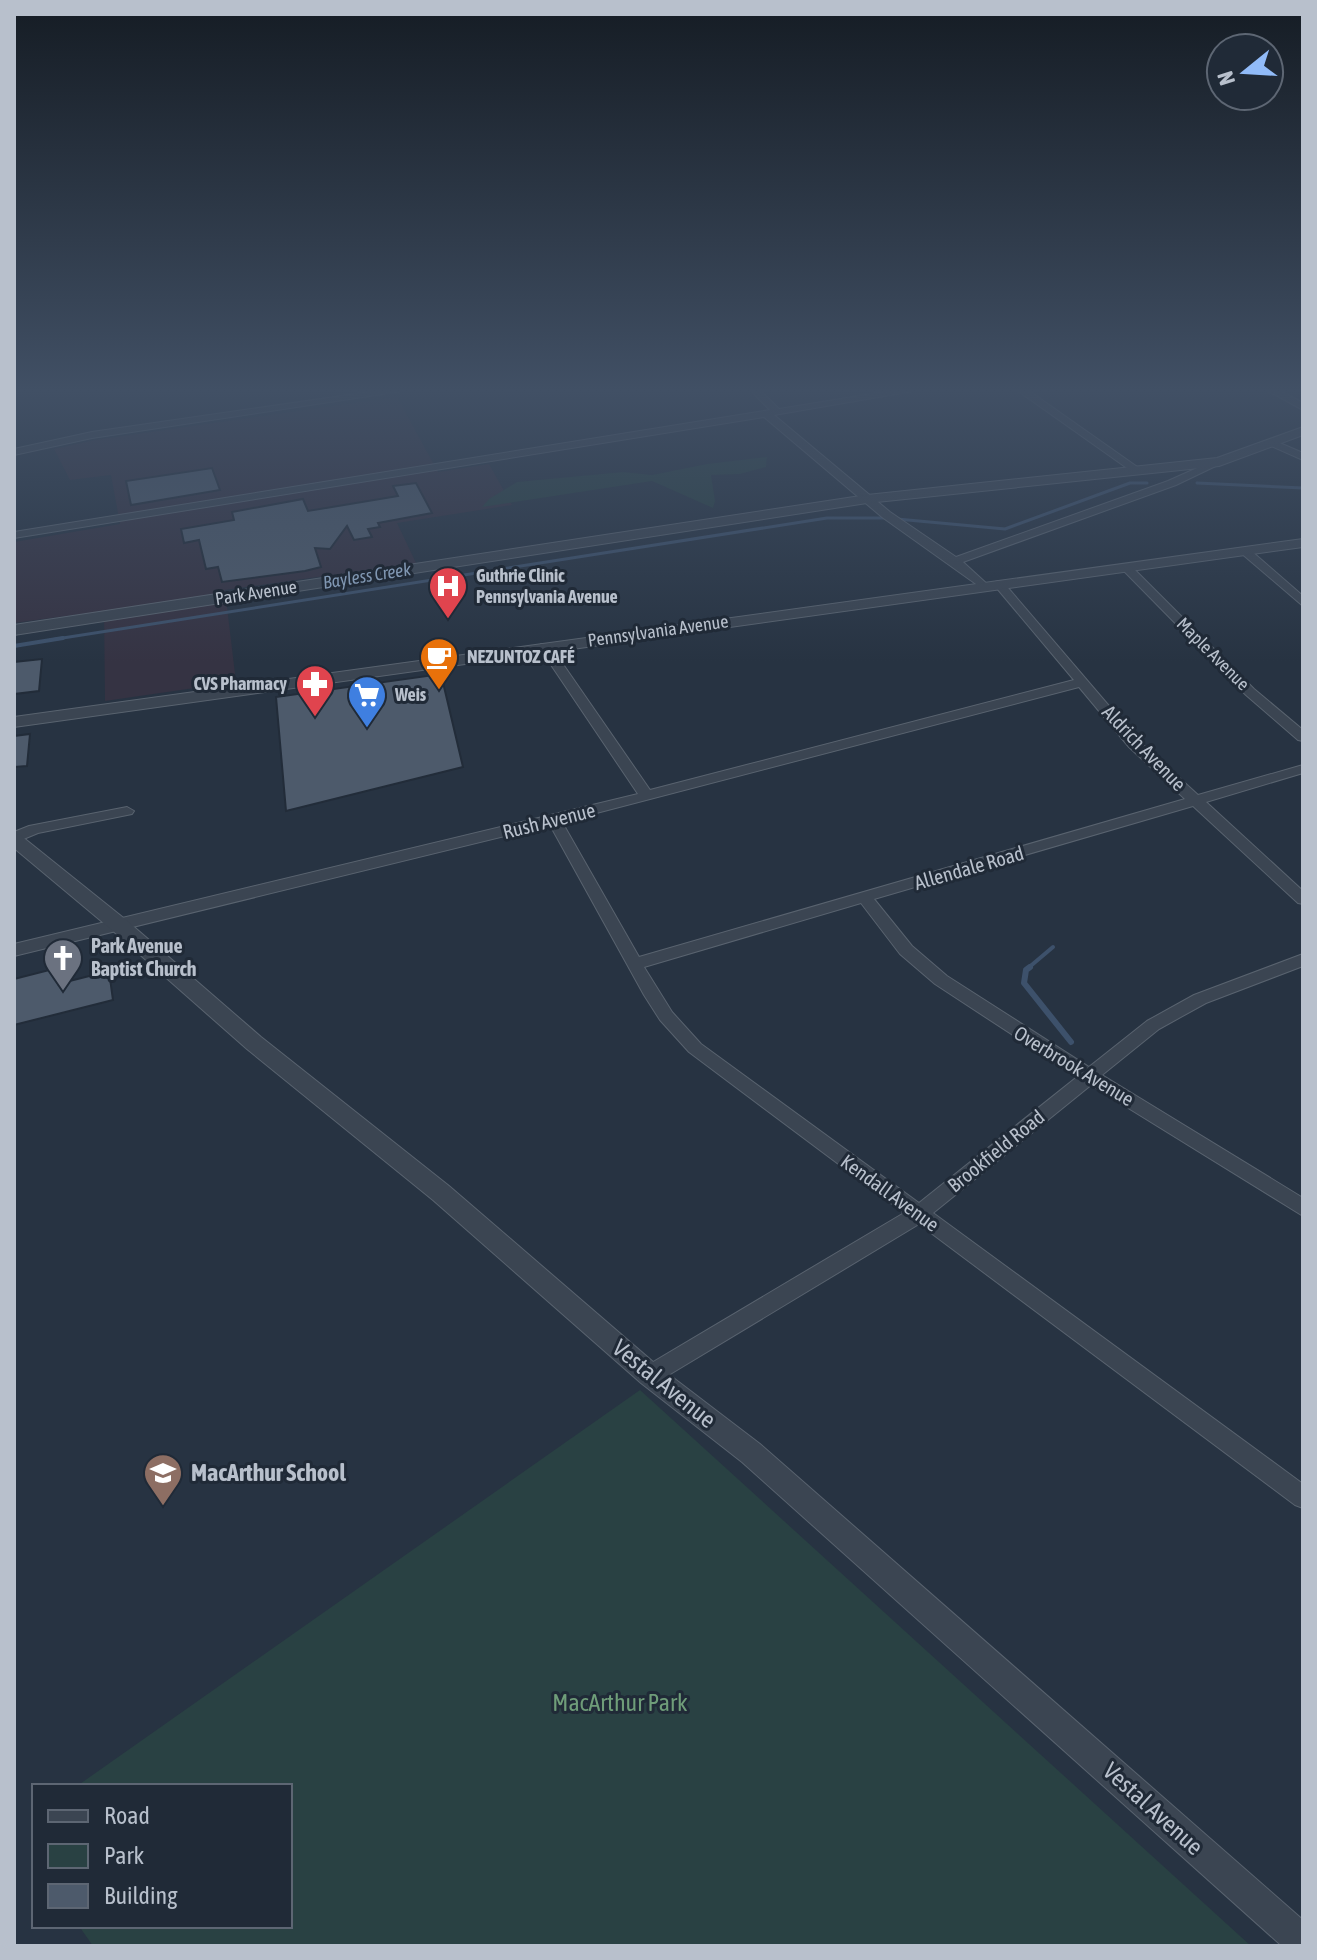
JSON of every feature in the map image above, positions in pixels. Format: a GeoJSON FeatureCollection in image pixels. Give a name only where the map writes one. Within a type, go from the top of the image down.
{"type":"FeatureCollection","features":[{"type":"Feature","properties":{"kind":"street"},"geometry":{"type":"LineString","coordinates":[[14,535],[359,479]]}},
{"type":"Feature","properties":{"kind":"street","name":"Aldrich Avenue"},"geometry":{"type":"LineString","coordinates":[[845,479],[896,522],[991,585],[1082,682],[1134,744],[1303,899]]}},
{"type":"Feature","properties":{"kind":"street","name":"Park Avenue"},"geometry":{"type":"LineString","coordinates":[[14,630],[867,499],[1056,479]]}},
{"type":"Feature","properties":{"kind":"street"},"geometry":{"type":"LineString","coordinates":[[954,562],[1180,479]]}},
{"type":"Feature","properties":{"kind":"street","name":"Pennsylvania Avenue"},"geometry":{"type":"LineString","coordinates":[[14,722],[1303,543]]}},
{"type":"Feature","properties":{"kind":"street"},"geometry":{"type":"LineString","coordinates":[[1245,551],[1303,602]]}},
{"type":"Feature","properties":{"kind":"street","name":"Maple Avenue"},"geometry":{"type":"LineString","coordinates":[[1126,567],[1250,692],[1303,737]]}},
{"type":"Feature","properties":{"kind":"street"},"geometry":{"type":"LineString","coordinates":[[545,647],[647,796]]}},
{"type":"Feature","properties":{"kind":"street","name":"Rush Avenue"},"geometry":{"type":"LineString","coordinates":[[14,950],[554,820],[1082,682]]}},
{"type":"Feature","properties":{"kind":"street","name":"Allendale Road"},"geometry":{"type":"LineString","coordinates":[[635,964],[1303,769]]}},
{"type":"Feature","properties":{"kind":"street"},"geometry":{"type":"LineString","coordinates":[[14,839],[34,829],[127,811]]}},
{"type":"Feature","properties":{"kind":"street","name":"Kendall Avenue"},"geometry":{"type":"LineString","coordinates":[[554,820],[666,1016],[702,1055],[1303,1497]]}},
{"type":"Feature","properties":{"kind":"street","name":"Vestal Avenue"},"geometry":{"type":"LineString","coordinates":[[14,839],[119,925],[254,1043],[441,1193],[650,1375],[751,1453],[1303,1942]]}},
{"type":"Feature","properties":{"kind":"street","name":"Overbrook Avenue"},"geometry":{"type":"LineString","coordinates":[[865,898],[906,950],[941,980],[1001,1021],[1303,1208]]}},
{"type":"Feature","properties":{"kind":"street","name":"Brookfield Road"},"geometry":{"type":"LineString","coordinates":[[650,1375],[919,1214],[1153,1025],[1200,999],[1303,960]]}},
{"type":"Feature","properties":{"kind":"shaded area"},"geometry":{"type":"Polygon","coordinates":[[[112,479],[498,479],[512,505],[397,523],[416,563],[225,590],[236,682],[105,701],[104,611],[14,623],[14,542],[120,524],[112,479]]]}},
{"type":"Feature","properties":{"kind":"green space"},"geometry":{"type":"Polygon","coordinates":[[[712,479],[715,501],[713,508],[652,481],[482,507],[489,499],[517,482],[712,479]]]}},
{"type":"Feature","properties":{"kind":"green space","name":"MacArthur Park"},"geometry":{"type":"Polygon","coordinates":[[[640,1390],[1251,1946],[93,1946],[80,1928],[292,1928],[292,1784],[80,1784],[640,1390]]]}},
{"type":"Feature","properties":{"kind":"building"},"geometry":{"type":"Polygon","coordinates":[[[216,479],[220,490],[131,505],[126,481],[216,479]]]}},
{"type":"Feature","properties":{"kind":"building"},"geometry":{"type":"Polygon","coordinates":[[[416,483],[432,513],[378,523],[380,527],[368,529],[372,537],[354,540],[347,526],[330,549],[315,548],[321,567],[222,582],[218,567],[206,569],[199,540],[184,543],[181,529],[234,520],[232,512],[303,499],[308,511],[398,496],[393,486],[416,483]]]}},
{"type":"Feature","properties":{"kind":"building"},"geometry":{"type":"Polygon","coordinates":[[[42,659],[39,691],[14,694],[14,662],[42,659]]]}},
{"type":"Feature","properties":{"kind":"building","name":"Weis"},"geometry":{"type":"Polygon","coordinates":[[[441,674],[463,767],[286,811],[276,697],[441,674]]]}},
{"type":"Feature","properties":{"kind":"building"},"geometry":{"type":"Polygon","coordinates":[[[30,734],[27,766],[14,767],[14,736],[30,734]]]}},
{"type":"Feature","properties":{"kind":"building","name":"Park Avenue Baptist Church"},"geometry":{"type":"Polygon","coordinates":[[[57,968],[58,984],[109,971],[113,1000],[14,1025],[14,979],[57,968]]]}},
{"type":"Feature","properties":{"kind":"waterway","name":"Bayless Creek"},"geometry":{"type":"LineString","coordinates":[[897,519],[1005,529],[1130,483],[1147,483]]}},
{"type":"Feature","properties":{"kind":"waterway","name":"Bayless Creek"},"geometry":{"type":"LineString","coordinates":[[1197,483],[1303,488]]}},
{"type":"Feature","properties":{"kind":"waterway","name":"Bayless Creek"},"geometry":{"type":"LineString","coordinates":[[50,640],[827,518],[887,518]]}},
{"type":"Feature","properties":{"kind":"waterway","name":"Bayless Creek"},"geometry":{"type":"LineString","coordinates":[[14,646],[63,638]]}},
{"type":"Feature","properties":{"kind":"waterway"},"geometry":{"type":"LineString","coordinates":[[1027,969],[1053,947]]}},
{"type":"Feature","properties":{"kind":"waterway"},"geometry":{"type":"LineString","coordinates":[[1030,967],[1026,970],[1024,983],[1071,1042]]}},
{"type":"Feature","properties":{"kind":"place","name":"Guthrie Clinic Pennsylvania Avenue"},"geometry":{"type":"Point","coordinates":[448,620]}},
{"type":"Feature","properties":{"kind":"place","name":"NEZUNTOZ CAFÉ"},"geometry":{"type":"Point","coordinates":[439,691]}},
{"type":"Feature","properties":{"kind":"place","name":"CVS Pharmacy"},"geometry":{"type":"Point","coordinates":[315,718]}},
{"type":"Feature","properties":{"kind":"place","name":"Weis"},"geometry":{"type":"Point","coordinates":[367,729]}},
{"type":"Feature","properties":{"kind":"place","name":"Park Avenue Baptist Church"},"geometry":{"type":"Point","coordinates":[63,992]}},
{"type":"Feature","properties":{"kind":"place","name":"MacArthur School"},"geometry":{"type":"Point","coordinates":[163,1507]}}]}
